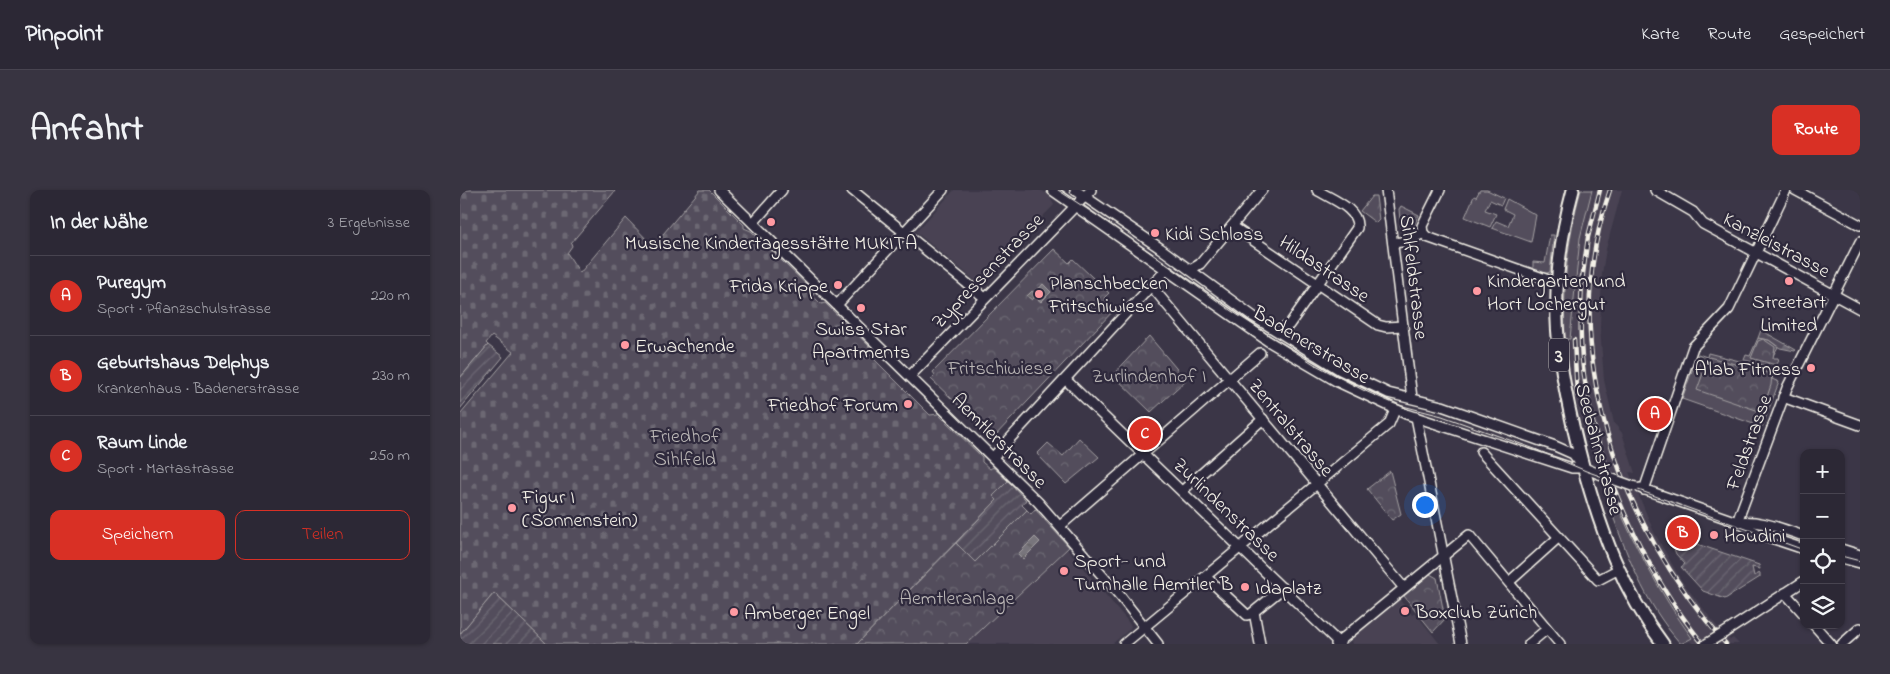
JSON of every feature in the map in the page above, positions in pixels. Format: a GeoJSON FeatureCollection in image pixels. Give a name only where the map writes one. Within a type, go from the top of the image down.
{"type":"FeatureCollection","features":[{"type":"Feature","properties":{"kind":"main road","name":"Seebahnstrasse"},"geometry":{"type":"LineString","coordinates":[[1573,190],[1563,230],[1557,283],[1557,332],[1567,407],[1600,523],[1617,570],[1639,609],[1663,644]]}},
{"type":"Feature","properties":{"kind":"street","name":"Aemtlerstrasse"},"geometry":{"type":"LineString","coordinates":[[719,190],[993,457],[1060,526],[1158,644]]}},
{"type":"Feature","properties":{"kind":"street"},"geometry":{"type":"LineString","coordinates":[[753,223],[782,190]]}},
{"type":"Feature","properties":{"kind":"street"},"geometry":{"type":"LineString","coordinates":[[852,190],[985,298]]}},
{"type":"Feature","properties":{"kind":"street","name":"Badenerstrasse"},"geometry":{"type":"LineString","coordinates":[[1052,190],[1278,348],[1395,410],[1572,468],[1584,468],[1737,522],[1759,534],[1800,549]]}},
{"type":"Feature","properties":{"kind":"street","name":"Badenerstrasse"},"geometry":{"type":"LineString","coordinates":[[1075,190],[1087,193],[1240,308],[1325,362],[1354,378],[1388,393],[1442,406],[1555,446],[1573,454],[1584,468]]}},
{"type":"Feature","properties":{"kind":"street"},"geometry":{"type":"LineString","coordinates":[[1190,270],[1200,264],[1262,190]]}},
{"type":"Feature","properties":{"kind":"street"},"geometry":{"type":"LineString","coordinates":[[1278,331],[1289,325],[1354,233],[1358,223],[1356,216],[1350,210],[1317,190]]}},
{"type":"Feature","properties":{"kind":"street","name":"Sihlfeldstrasse"},"geometry":{"type":"LineString","coordinates":[[1386,190],[1412,398]]}},
{"type":"Feature","properties":{"kind":"street"},"geometry":{"type":"LineString","coordinates":[[1440,190],[1422,226],[1423,232],[1427,237],[1557,283]]}},
{"type":"Feature","properties":{"kind":"street","name":"Kanzleistrasse"},"geometry":{"type":"LineString","coordinates":[[1655,190],[1693,212],[1703,224],[1860,309]]}},
{"type":"Feature","properties":{"kind":"street"},"geometry":{"type":"LineString","coordinates":[[1644,490],[1693,347],[1729,309],[1786,190]]}},
{"type":"Feature","properties":{"kind":"street"},"geometry":{"type":"LineString","coordinates":[[1795,190],[1860,225]]}},
{"type":"Feature","properties":{"kind":"street"},"geometry":{"type":"LineString","coordinates":[[837,306],[941,192]]}},
{"type":"Feature","properties":{"kind":"street","name":"Zypressenstrasse"},"geometry":{"type":"LineString","coordinates":[[910,376],[1087,193]]}},
{"type":"Feature","properties":{"kind":"street","name":"Hildastrasse"},"geometry":{"type":"LineString","coordinates":[[1232,226],[1378,326],[1403,326]]}},
{"type":"Feature","properties":{"kind":"street"},"geometry":{"type":"LineString","coordinates":[[1393,243],[1408,242],[1423,232]]}},
{"type":"Feature","properties":{"kind":"street","name":"Feldstrasse"},"geometry":{"type":"LineString","coordinates":[[1737,522],[1783,397],[1860,242]]}},
{"type":"Feature","properties":{"kind":"street"},"geometry":{"type":"LineString","coordinates":[[993,457],[1152,287],[1165,270]]}},
{"type":"Feature","properties":{"kind":"street","name":"Zentralstrasse"},"geometry":{"type":"LineString","coordinates":[[1152,287],[1404,588]]}},
{"type":"Feature","properties":{"kind":"street"},"geometry":{"type":"LineString","coordinates":[[1060,526],[1260,353]]}},
{"type":"Feature","properties":{"kind":"street","name":"Zurlindenstrasse"},"geometry":{"type":"LineString","coordinates":[[1066,380],[1338,643]]}},
{"type":"Feature","properties":{"kind":"street"},"geometry":{"type":"LineString","coordinates":[[1783,397],[1860,425]]}},
{"type":"Feature","properties":{"kind":"street"},"geometry":{"type":"LineString","coordinates":[[1124,644],[1386,426],[1392,420],[1395,410]]}},
{"type":"Feature","properties":{"kind":"street"},"geometry":{"type":"LineString","coordinates":[[1416,417],[1461,644]]}},
{"type":"Feature","properties":{"kind":"street"},"geometry":{"type":"LineString","coordinates":[[1182,491],[1263,419]]}},
{"type":"Feature","properties":{"kind":"street"},"geometry":{"type":"LineString","coordinates":[[1482,452],[1598,580],[1617,570]]}},
{"type":"Feature","properties":{"kind":"street","name":"Badenerstrasse"},"geometry":{"type":"LineString","coordinates":[[1737,522],[1763,523],[1800,535]]}},
{"type":"Feature","properties":{"kind":"street"},"geometry":{"type":"LineString","coordinates":[[1338,643],[1469,535],[1560,644]]}},
{"type":"Feature","properties":{"kind":"street"},"geometry":{"type":"LineString","coordinates":[[1509,582],[1558,538]]}},
{"type":"Feature","properties":{"kind":"street"},"geometry":{"type":"LineString","coordinates":[[1845,551],[1860,556]]}},
{"type":"Feature","properties":{"kind":"street"},"geometry":{"type":"LineString","coordinates":[[1845,559],[1860,563]]}},
{"type":"Feature","properties":{"kind":"street"},"geometry":{"type":"LineString","coordinates":[[1206,577],[1245,614],[1250,615],[1282,588]]}},
{"type":"Feature","properties":{"kind":"street"},"geometry":{"type":"LineString","coordinates":[[1706,644],[1800,584]]}},
{"type":"Feature","properties":{"kind":"street"},"geometry":{"type":"LineString","coordinates":[[1785,593],[1800,610]]}},
{"type":"Feature","properties":{"kind":"street"},"geometry":{"type":"LineString","coordinates":[[1254,612],[1260,644]]}},
{"type":"Feature","properties":{"kind":"street"},"geometry":{"type":"LineString","coordinates":[[1842,644],[1860,628]]}},
{"type":"Feature","properties":{"kind":"street"},"geometry":{"type":"LineString","coordinates":[[1529,644],[1547,629]]}},
{"type":"Feature","properties":{"kind":"street"},"geometry":{"type":"LineString","coordinates":[[1817,629],[1830,644]]}},
{"type":"Feature","properties":{"kind":"shaded area"},"geometry":{"type":"Polygon","coordinates":[[[954,190],[1040,190],[1048,194],[1054,205],[978,283],[916,232],[954,190]]]}},
{"type":"Feature","properties":{"kind":"shaded area"},"geometry":{"type":"Polygon","coordinates":[[[1582,190],[1622,190],[1606,249],[1602,274],[1600,327],[1604,380],[1614,423],[1622,433],[1635,473],[1629,472],[1654,532],[1681,580],[1715,624],[1730,640],[1733,638],[1739,644],[1693,644],[1690,641],[1680,644],[1668,630],[1620,536],[1607,494],[1610,491],[1600,461],[1594,459],[1584,434],[1570,376],[1565,325],[1582,190]]]}},
{"type":"Feature","properties":{"kind":"shaded area"},"geometry":{"type":"Polygon","coordinates":[[[1067,549],[1126,619],[1131,626],[1129,630],[1112,644],[966,644],[1067,549]]]}},
{"type":"Feature","properties":{"kind":"shaded area"},"geometry":{"type":"Polygon","coordinates":[[[1399,599],[1412,615],[1415,613],[1440,644],[1352,644],[1353,637],[1399,599]]]}},
{"type":"Feature","properties":{"kind":"green space","name":"Friedhof Sihlfeld"},"geometry":{"type":"Polygon","coordinates":[[[460,190],[615,191],[571,243],[572,246],[567,253],[580,273],[626,218],[653,246],[700,190],[709,190],[744,225],[744,228],[751,231],[814,292],[813,296],[821,304],[825,303],[869,346],[869,354],[930,415],[938,414],[982,457],[982,462],[990,469],[993,467],[1008,481],[994,496],[997,500],[857,644],[547,644],[494,593],[460,634],[460,415],[513,352],[492,336],[486,343],[488,345],[460,378],[460,190]]]}},
{"type":"Feature","properties":{"kind":"green space"},"geometry":{"type":"Polygon","coordinates":[[[1480,190],[1487,190],[1504,198],[1501,205],[1490,200],[1485,210],[1496,214],[1490,227],[1465,217],[1474,196],[1476,197],[1480,190]]]}},
{"type":"Feature","properties":{"kind":"green space"},"geometry":{"type":"Polygon","coordinates":[[[1581,190],[1592,190],[1580,238],[1570,339],[1565,339],[1565,301],[1569,245],[1581,190]]]}},
{"type":"Feature","properties":{"kind":"green space"},"geometry":{"type":"Polygon","coordinates":[[[1372,196],[1376,196],[1379,220],[1376,223],[1360,211],[1372,196]]]}},
{"type":"Feature","properties":{"kind":"green space"},"geometry":{"type":"Polygon","coordinates":[[[1507,199],[1536,215],[1531,242],[1492,228],[1496,221],[1508,226],[1513,214],[1503,209],[1507,199]]]}},
{"type":"Feature","properties":{"kind":"green space"},"geometry":{"type":"Polygon","coordinates":[[[1401,206],[1419,215],[1411,231],[1401,232],[1399,209],[1401,206]]]}},
{"type":"Feature","properties":{"kind":"green space"},"geometry":{"type":"Polygon","coordinates":[[[1550,235],[1554,235],[1550,272],[1544,274],[1533,269],[1533,262],[1545,263],[1550,235]]]}},
{"type":"Feature","properties":{"kind":"green space","name":"Fritschiwiese"},"geometry":{"type":"Polygon","coordinates":[[[1054,249],[1069,263],[1073,259],[1109,293],[1104,298],[1116,308],[993,438],[931,379],[935,375],[933,372],[1054,249]]]}},
{"type":"Feature","properties":{"kind":"green space"},"geometry":{"type":"Polygon","coordinates":[[[1761,330],[1796,350],[1780,348],[1769,340],[1758,338],[1761,330]]]}},
{"type":"Feature","properties":{"kind":"green space","name":"Zurlindenhof I"},"geometry":{"type":"Polygon","coordinates":[[[1149,336],[1186,380],[1151,412],[1113,375],[1149,336]]]}},
{"type":"Feature","properties":{"kind":"green space"},"geometry":{"type":"Polygon","coordinates":[[[1758,338],[1769,340],[1778,347],[1767,366],[1744,360],[1746,355],[1750,356],[1758,338]]]}},
{"type":"Feature","properties":{"kind":"green space"},"geometry":{"type":"Polygon","coordinates":[[[1763,339],[1775,347],[1773,358],[1778,358],[1779,361],[1776,365],[1751,358],[1758,341],[1763,339]]]}},
{"type":"Feature","properties":{"kind":"green space"},"geometry":{"type":"Polygon","coordinates":[[[488,345],[503,357],[460,409],[460,378],[488,345]]]}},
{"type":"Feature","properties":{"kind":"green space"},"geometry":{"type":"Polygon","coordinates":[[[1708,353],[1775,370],[1772,379],[1779,382],[1762,427],[1682,399],[1698,354],[1707,357],[1708,353]]]}},
{"type":"Feature","properties":{"kind":"green space"},"geometry":{"type":"Polygon","coordinates":[[[1709,357],[1772,374],[1771,385],[1762,412],[1697,390],[1709,357]]]}},
{"type":"Feature","properties":{"kind":"green space"},"geometry":{"type":"Polygon","coordinates":[[[1079,438],[1099,457],[1066,484],[1037,454],[1048,443],[1063,456],[1079,438]]]}},
{"type":"Feature","properties":{"kind":"green space"},"geometry":{"type":"Polygon","coordinates":[[[1390,471],[1401,514],[1392,520],[1367,489],[1390,471]]]}},
{"type":"Feature","properties":{"kind":"green space"},"geometry":{"type":"Polygon","coordinates":[[[1008,481],[1026,500],[1022,505],[1027,510],[975,562],[956,543],[997,500],[993,496],[1008,481]]]}},
{"type":"Feature","properties":{"kind":"green space"},"geometry":{"type":"Polygon","coordinates":[[[1612,493],[1648,568],[1692,638],[1681,644],[1657,612],[1637,577],[1608,502],[1606,495],[1612,493]]]}},
{"type":"Feature","properties":{"kind":"green space","name":"Aemtleranlage"},"geometry":{"type":"Polygon","coordinates":[[[1035,509],[1069,547],[966,644],[857,644],[956,543],[975,562],[1027,510],[1031,514],[1035,509]]]}},
{"type":"Feature","properties":{"kind":"green space"},"geometry":{"type":"Polygon","coordinates":[[[1676,537],[1759,565],[1760,569],[1752,567],[1754,576],[1760,573],[1760,577],[1725,599],[1703,591],[1681,567],[1685,564],[1676,554],[1671,541],[1676,537]]]}},
{"type":"Feature","properties":{"kind":"green space"},"geometry":{"type":"Polygon","coordinates":[[[1430,574],[1437,578],[1445,619],[1433,632],[1404,596],[1430,574]]]}},
{"type":"Feature","properties":{"kind":"green space"},"geometry":{"type":"Polygon","coordinates":[[[494,593],[547,644],[460,644],[460,634],[494,593]]]}},
{"type":"Feature","properties":{"kind":"water","name":"Planschbecken Fritschiwiese"},"geometry":{"type":"Polygon","coordinates":[[[1043,284],[1051,292],[1041,302],[1035,297],[1032,300],[1027,296],[1032,291],[1035,293],[1043,284]]]}},
{"type":"Feature","properties":{"kind":"water"},"geometry":{"type":"Polygon","coordinates":[[[1035,537],[1040,542],[1023,559],[1018,554],[1035,537]]]}},
{"type":"Feature","properties":{"kind":"tram line"},"geometry":{"type":"LineString","coordinates":[[1058,190],[1116,228],[1230,310],[1314,364],[1363,390],[1395,404],[1442,416],[1535,449],[1586,471],[1800,549]]}},
{"type":"Feature","properties":{"kind":"tram line"},"geometry":{"type":"LineString","coordinates":[[1845,557],[1860,561]]}},
{"type":"Feature","properties":{"kind":"railway"},"geometry":{"type":"LineString","coordinates":[[1582,281],[1588,237],[1600,190]]}},
{"type":"Feature","properties":{"kind":"railway"},"geometry":{"type":"LineString","coordinates":[[1610,190],[1595,251],[1590,312],[1594,372],[1607,432],[1627,489],[1655,544],[1688,596],[1726,644]]}},
{"type":"Feature","properties":{"kind":"railway"},"geometry":{"type":"LineString","coordinates":[[1582,276],[1582,363],[1590,410],[1600,446],[1626,517],[1643,552],[1682,616],[1703,644]]}},
{"type":"Feature","properties":{"kind":"railway"},"geometry":{"type":"LineString","coordinates":[[1574,340],[1577,395]]}},
{"type":"Feature","properties":{"kind":"place","name":"Musische Kindertagesstätte MUKITA"},"geometry":{"type":"Point","coordinates":[771,222]}},
{"type":"Feature","properties":{"kind":"place","name":"Kidi Schloss"},"geometry":{"type":"Point","coordinates":[1155,233]}},
{"type":"Feature","properties":{"kind":"place","name":"Streetart Limited"},"geometry":{"type":"Point","coordinates":[1789,281]}},
{"type":"Feature","properties":{"kind":"place","name":"Frida Krippe"},"geometry":{"type":"Point","coordinates":[838,285]}},
{"type":"Feature","properties":{"kind":"place","name":"Kindergarten und Hort Lochergut"},"geometry":{"type":"Point","coordinates":[1477,291]}},
{"type":"Feature","properties":{"kind":"place","name":"Planschbecken Fritschiwiese"},"geometry":{"type":"Point","coordinates":[1039,294]}},
{"type":"Feature","properties":{"kind":"place","name":"Swiss Star Apartments"},"geometry":{"type":"Point","coordinates":[861,308]}},
{"type":"Feature","properties":{"kind":"place","name":"Erwachende"},"geometry":{"type":"Point","coordinates":[625,345]}},
{"type":"Feature","properties":{"kind":"place","name":"A'lab Fitness"},"geometry":{"type":"Point","coordinates":[1811,368]}},
{"type":"Feature","properties":{"kind":"place","name":"Friedhof Forum"},"geometry":{"type":"Point","coordinates":[908,404]}},
{"type":"Feature","properties":{"kind":"place","name":"Puregym"},"geometry":{"type":"Point","coordinates":[1655,414]}},
{"type":"Feature","properties":{"kind":"place","name":"Raum Linde"},"geometry":{"type":"Point","coordinates":[1145,434]}},
{"type":"Feature","properties":{"kind":"place","name":"Figur I (Sonnenstein)"},"geometry":{"type":"Point","coordinates":[512,508]}},
{"type":"Feature","properties":{"kind":"place","name":"Geburtshaus Delphys"},"geometry":{"type":"Point","coordinates":[1683,533]}},
{"type":"Feature","properties":{"kind":"place","name":"Houdini"},"geometry":{"type":"Point","coordinates":[1714,535]}},
{"type":"Feature","properties":{"kind":"place","name":"Sport- und Turnhalle Aemtler B"},"geometry":{"type":"Point","coordinates":[1064,571]}},
{"type":"Feature","properties":{"kind":"place","name":"Idaplatz"},"geometry":{"type":"Point","coordinates":[1245,587]}},
{"type":"Feature","properties":{"kind":"place","name":"Boxclub Zürich"},"geometry":{"type":"Point","coordinates":[1405,611]}},
{"type":"Feature","properties":{"kind":"place","name":"Amberger Engel"},"geometry":{"type":"Point","coordinates":[734,612]}}]}
